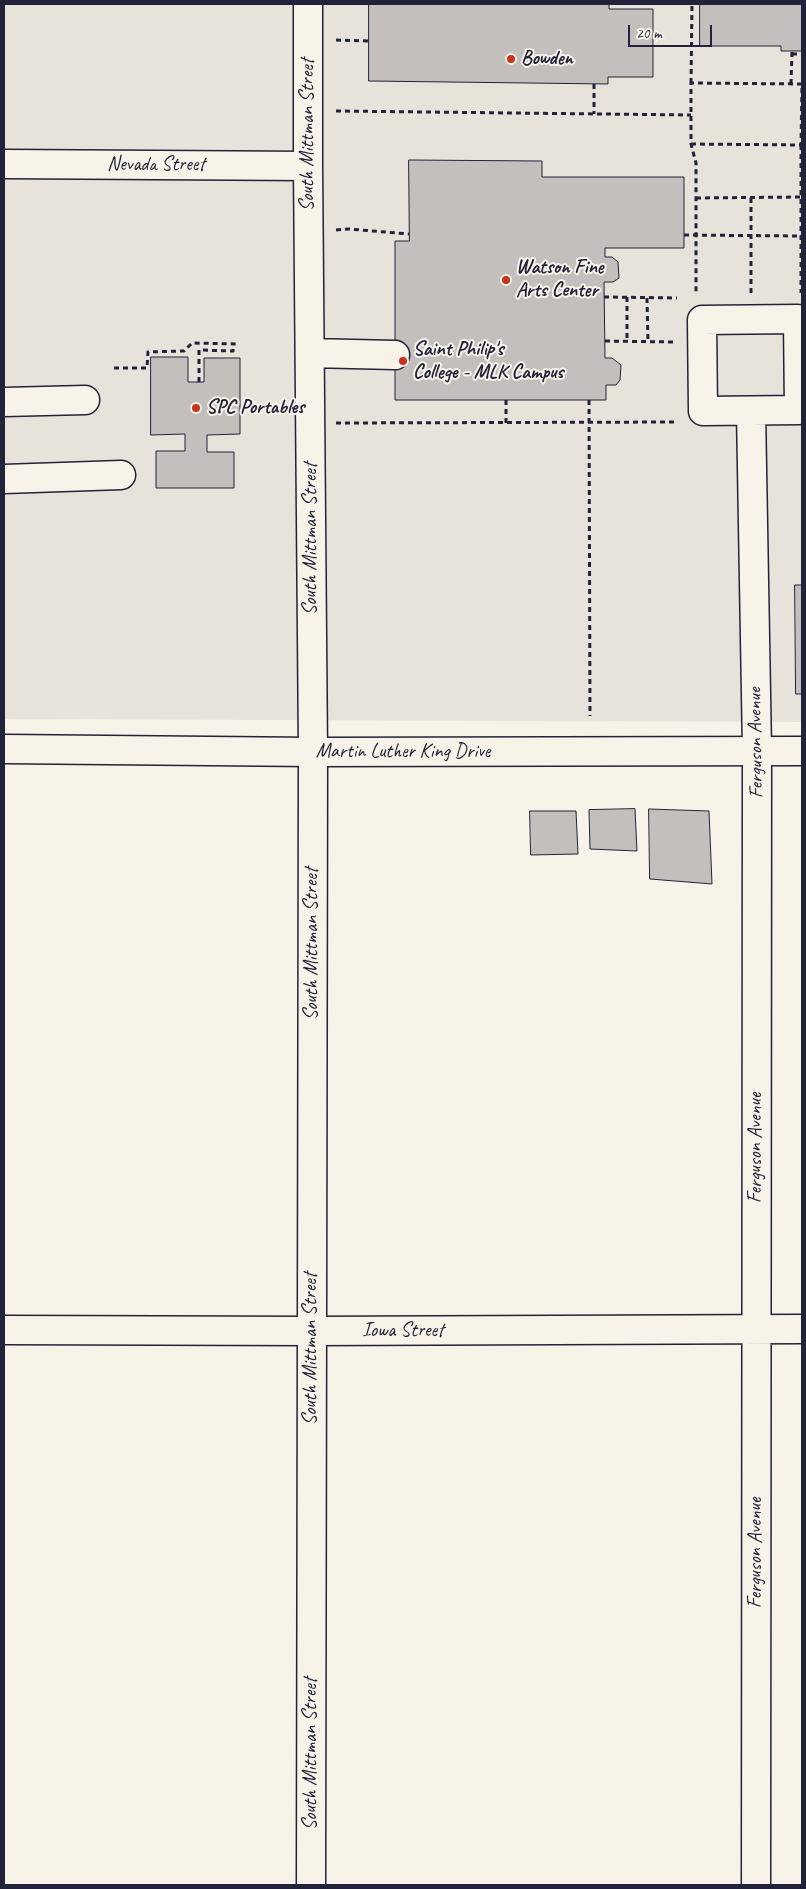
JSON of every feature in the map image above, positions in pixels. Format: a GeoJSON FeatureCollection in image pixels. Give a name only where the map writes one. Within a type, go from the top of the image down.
{"type":"FeatureCollection","features":[{"type":"Feature","properties":{"kind":"street","name":"South Mittman Street"},"geometry":{"type":"LineString","coordinates":[[308,4],[313,752],[311,1885]]}},
{"type":"Feature","properties":{"kind":"street","name":"Nevada Street"},"geometry":{"type":"LineString","coordinates":[[4,164],[308,166]]}},
{"type":"Feature","properties":{"kind":"street"},"geometry":{"type":"LineString","coordinates":[[798,318],[799,410],[751,410],[703,411],[702,320],[798,318]]}},
{"type":"Feature","properties":{"kind":"street"},"geometry":{"type":"LineString","coordinates":[[310,353],[396,355]]}},
{"type":"Feature","properties":{"kind":"street"},"geometry":{"type":"LineString","coordinates":[[4,402],[85,400]]}},
{"type":"Feature","properties":{"kind":"street","name":"Ferguson Avenue"},"geometry":{"type":"LineString","coordinates":[[751,410],[757,751],[756,1885]]}},
{"type":"Feature","properties":{"kind":"street"},"geometry":{"type":"LineString","coordinates":[[4,479],[121,475]]}},
{"type":"Feature","properties":{"kind":"street","name":"Martin Luther King Drive"},"geometry":{"type":"LineString","coordinates":[[4,750],[313,752],[802,751]]}},
{"type":"Feature","properties":{"kind":"street","name":"Iowa Street"},"geometry":{"type":"LineString","coordinates":[[4,1330],[802,1329]]}},
{"type":"Feature","properties":{"kind":"path"},"geometry":{"type":"LineString","coordinates":[[692,4],[691,144],[696,163],[696,294]]}},
{"type":"Feature","properties":{"kind":"path"},"geometry":{"type":"LineString","coordinates":[[334,40],[369,41]]}},
{"type":"Feature","properties":{"kind":"path"},"geometry":{"type":"LineString","coordinates":[[791,84],[792,53],[802,54]]}},
{"type":"Feature","properties":{"kind":"path"},"geometry":{"type":"LineString","coordinates":[[594,84],[594,114]]}},
{"type":"Feature","properties":{"kind":"path"},"geometry":{"type":"LineString","coordinates":[[691,84],[802,84],[801,294]]}},
{"type":"Feature","properties":{"kind":"path"},"geometry":{"type":"LineString","coordinates":[[334,111],[691,115]]}},
{"type":"Feature","properties":{"kind":"path"},"geometry":{"type":"LineString","coordinates":[[691,144],[801,145]]}},
{"type":"Feature","properties":{"kind":"path"},"geometry":{"type":"LineString","coordinates":[[696,198],[801,197]]}},
{"type":"Feature","properties":{"kind":"path"},"geometry":{"type":"LineString","coordinates":[[751,198],[751,294]]}},
{"type":"Feature","properties":{"kind":"path"},"geometry":{"type":"LineString","coordinates":[[328,231],[349,229],[409,234]]}},
{"type":"Feature","properties":{"kind":"path"},"geometry":{"type":"LineString","coordinates":[[684,235],[802,236]]}},
{"type":"Feature","properties":{"kind":"path"},"geometry":{"type":"LineString","coordinates":[[604,297],[676,298]]}},
{"type":"Feature","properties":{"kind":"path"},"geometry":{"type":"LineString","coordinates":[[627,297],[627,342]]}},
{"type":"Feature","properties":{"kind":"path"},"geometry":{"type":"LineString","coordinates":[[647,298],[648,342]]}},
{"type":"Feature","properties":{"kind":"path"},"geometry":{"type":"LineString","coordinates":[[604,341],[676,342]]}},
{"type":"Feature","properties":{"kind":"path"},"geometry":{"type":"LineString","coordinates":[[114,368],[147,368],[148,352],[184,351],[192,343],[239,344]]}},
{"type":"Feature","properties":{"kind":"path"},"geometry":{"type":"LineString","coordinates":[[199,382],[199,350],[233,351],[234,344]]}},
{"type":"Feature","properties":{"kind":"path"},"geometry":{"type":"LineString","coordinates":[[506,400],[506,423]]}},
{"type":"Feature","properties":{"kind":"path"},"geometry":{"type":"LineString","coordinates":[[589,400],[590,716]]}},
{"type":"Feature","properties":{"kind":"path"},"geometry":{"type":"LineString","coordinates":[[334,423],[676,422]]}},
{"type":"Feature","properties":{"kind":"shaded area","name":"Saint Philip's College - MLK Campus"},"geometry":{"type":"Polygon","coordinates":[[[4,4],[802,4],[802,722],[4,719],[4,4]]]}},
{"type":"Feature","properties":{"kind":"building","name":"Bowden"},"geometry":{"type":"Polygon","coordinates":[[[369,4],[609,4],[609,9],[653,9],[653,77],[608,77],[608,84],[369,81],[369,4]]]}},
{"type":"Feature","properties":{"kind":"building"},"geometry":{"type":"Polygon","coordinates":[[[700,4],[802,4],[802,51],[781,51],[781,46],[700,46],[700,4]]]}},
{"type":"Feature","properties":{"kind":"building","name":"Watson Fine Arts Center"},"geometry":{"type":"Polygon","coordinates":[[[409,160],[542,161],[542,177],[684,177],[684,248],[605,248],[605,257],[612,257],[618,262],[619,278],[613,282],[604,282],[605,358],[612,358],[621,365],[620,380],[616,385],[606,385],[606,400],[395,400],[395,241],[409,241],[409,160]]]}},
{"type":"Feature","properties":{"kind":"building","name":"SPC Portables"},"geometry":{"type":"Polygon","coordinates":[[[151,357],[188,357],[188,382],[204,382],[204,358],[240,358],[240,434],[207,435],[207,452],[234,452],[234,488],[156,488],[156,451],[185,451],[185,434],[151,435],[151,357]]]}},
{"type":"Feature","properties":{"kind":"building"},"geometry":{"type":"Polygon","coordinates":[[[795,585],[802,585],[802,694],[796,694],[795,585]]]}},
{"type":"Feature","properties":{"kind":"building"},"geometry":{"type":"Polygon","coordinates":[[[635,809],[637,851],[590,849],[589,810],[635,809]]]}},
{"type":"Feature","properties":{"kind":"building"},"geometry":{"type":"Polygon","coordinates":[[[649,809],[709,811],[712,884],[650,879],[649,809]]]}},
{"type":"Feature","properties":{"kind":"building"},"geometry":{"type":"Polygon","coordinates":[[[530,811],[576,811],[578,854],[531,855],[530,811]]]}},
{"type":"Feature","properties":{"kind":"place","name":"Bowden"},"geometry":{"type":"Point","coordinates":[511,59]}},
{"type":"Feature","properties":{"kind":"place","name":"Watson Fine Arts Center"},"geometry":{"type":"Point","coordinates":[506,280]}},
{"type":"Feature","properties":{"kind":"place","name":"Saint Philip's College - MLK Campus"},"geometry":{"type":"Point","coordinates":[403,361]}},
{"type":"Feature","properties":{"kind":"place","name":"SPC Portables"},"geometry":{"type":"Point","coordinates":[196,408]}}]}
